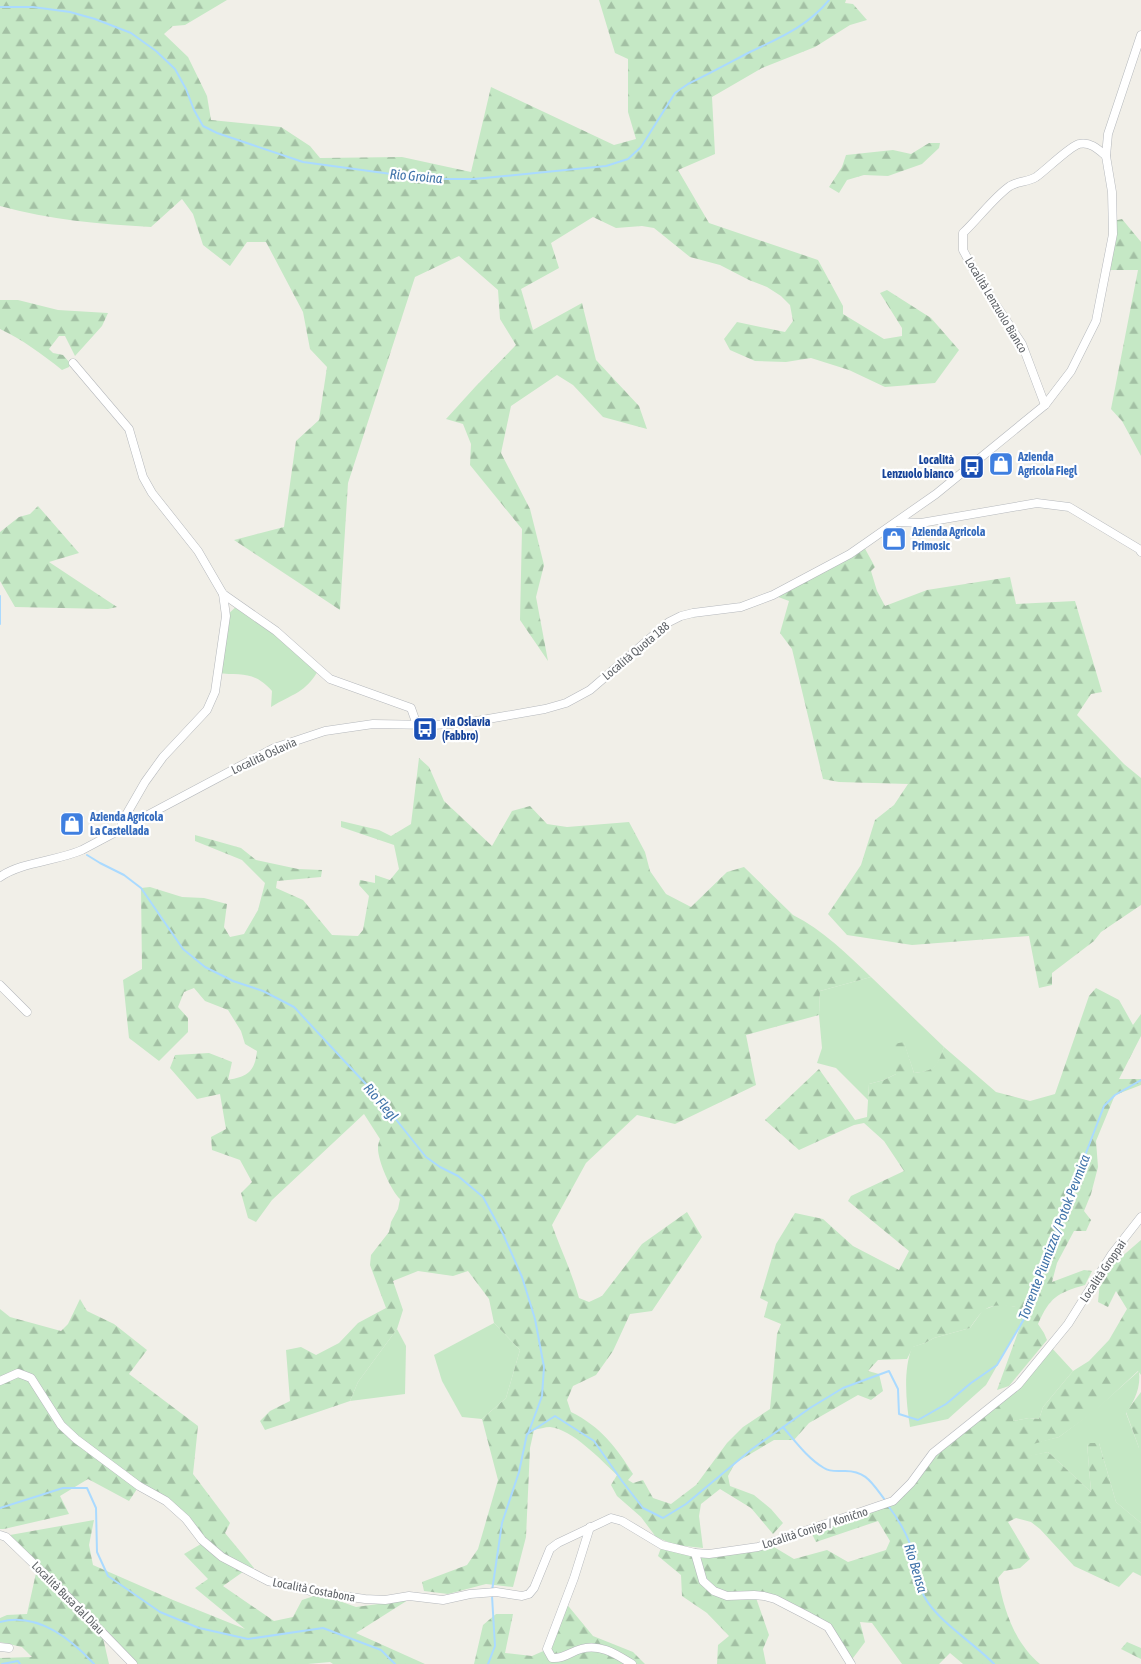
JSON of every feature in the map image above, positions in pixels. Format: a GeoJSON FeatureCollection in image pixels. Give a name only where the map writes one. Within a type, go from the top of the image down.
{"type":"FeatureCollection","features":[{"type":"Feature","properties":{"kind":"street"},"geometry":{"type":"LineString","coordinates":[[1045,405],[1071,370],[1096,321],[1113,234],[1112,192],[1106,156],[1108,134],[1141,35]]}},
{"type":"Feature","properties":{"kind":"street","name":"Località Lenzuolo Bianco"},"geometry":{"type":"LineString","coordinates":[[1045,405],[1022,344],[978,278],[963,250],[963,233],[980,218],[998,196],[1012,185],[1034,178],[1078,144],[1087,144],[1106,156]]}},
{"type":"Feature","properties":{"kind":"street"},"geometry":{"type":"LineString","coordinates":[[73,363],[129,429],[144,477],[152,493],[198,551],[222,594],[226,616],[215,692],[207,710],[164,757],[145,782],[126,815],[122,824],[124,828]]}},
{"type":"Feature","properties":{"kind":"street","name":"Località Quota 188"},"geometry":{"type":"LineString","coordinates":[[535,711],[555,707],[582,695],[658,630],[681,616],[741,607],[773,595],[850,554],[936,494],[1045,405]]}},
{"type":"Feature","properties":{"kind":"street"},"geometry":{"type":"LineString","coordinates":[[897,522],[921,523],[1037,503],[1068,507],[1141,552]]}},
{"type":"Feature","properties":{"kind":"street"},"geometry":{"type":"LineString","coordinates":[[222,594],[276,631],[330,679],[411,708],[417,725]]}},
{"type":"Feature","properties":{"kind":"street"},"geometry":{"type":"LineString","coordinates":[[226,616],[238,605]]}},
{"type":"Feature","properties":{"kind":"street","name":"Località Oslavia"},"geometry":{"type":"LineString","coordinates":[[0,877],[17,868],[57,859],[82,850],[242,764],[285,744],[325,731],[373,724],[417,725],[476,722],[535,711]]}},
{"type":"Feature","properties":{"kind":"street"},"geometry":{"type":"LineString","coordinates":[[0,985],[28,1012]]}},
{"type":"Feature","properties":{"kind":"street","name":"Località Groppai"},"geometry":{"type":"LineString","coordinates":[[1068,1324],[1112,1254],[1141,1218]]}},
{"type":"Feature","properties":{"kind":"street","name":"Località Conigo / Konično"},"geometry":{"type":"LineString","coordinates":[[529,1594],[534,1588],[550,1549],[558,1542],[611,1518],[635,1528],[662,1544],[709,1554],[758,1547],[893,1501],[911,1483],[934,1453],[1018,1385],[1068,1324]]}},
{"type":"Feature","properties":{"kind":"street","name":"Località Costabona"},"geometry":{"type":"LineString","coordinates":[[0,1381],[18,1374],[31,1378],[61,1425],[76,1440],[139,1486],[166,1501],[186,1519],[202,1540],[222,1558],[268,1581],[315,1592],[372,1600],[409,1596],[443,1600],[470,1594],[496,1592],[522,1596],[529,1594]]}},
{"type":"Feature","properties":{"kind":"street"},"geometry":{"type":"LineString","coordinates":[[590,1527],[548,1649],[552,1658],[561,1658],[582,1648],[596,1647],[611,1652],[632,1664]]}},
{"type":"Feature","properties":{"kind":"street","name":"Località Busa dal Diau"},"geometry":{"type":"LineString","coordinates":[[0,1535],[6,1537],[133,1664]]}},
{"type":"Feature","properties":{"kind":"street"},"geometry":{"type":"LineString","coordinates":[[695,1552],[703,1581],[714,1591],[727,1596],[764,1596],[775,1599],[798,1611],[828,1627],[851,1664]]}},
{"type":"Feature","properties":{"kind":"street"},"geometry":{"type":"LineString","coordinates":[[0,1647],[9,1648]]}},
{"type":"Feature","properties":{"kind":"green space"},"geometry":{"type":"Polygon","coordinates":[[[0,0],[227,0],[185,25],[173,26],[164,34],[188,57],[207,96],[211,120],[281,127],[310,146],[320,158],[402,157],[471,172],[491,87],[614,145],[636,139],[628,112],[628,59],[615,53],[599,0],[846,0],[845,3],[853,4],[867,20],[850,25],[815,47],[762,68],[712,97],[715,154],[678,170],[709,223],[818,260],[843,306],[843,314],[884,339],[902,336],[902,328],[880,293],[887,290],[931,318],[959,350],[935,383],[885,387],[849,370],[811,358],[786,362],[755,361],[730,350],[724,339],[737,322],[785,332],[793,321],[790,305],[781,296],[767,287],[720,265],[690,257],[654,228],[642,226],[616,228],[593,217],[551,243],[559,268],[521,289],[533,330],[582,303],[596,360],[639,406],[647,429],[603,417],[573,385],[557,375],[511,406],[501,453],[530,509],[544,565],[536,597],[548,661],[520,620],[522,529],[470,465],[471,444],[463,424],[446,419],[516,345],[500,319],[498,290],[459,256],[415,277],[348,483],[340,610],[234,540],[284,527],[296,441],[319,420],[327,367],[310,349],[303,312],[266,242],[247,242],[230,266],[203,245],[193,214],[182,199],[151,227],[75,221],[0,206],[0,0]]]}},
{"type":"Feature","properties":{"kind":"green space"},"geometry":{"type":"Polygon","coordinates":[[[929,143],[940,143],[939,148],[922,164],[888,176],[864,175],[847,180],[839,193],[829,187],[842,167],[846,155],[893,150],[911,154],[929,143]]]}},
{"type":"Feature","properties":{"kind":"green space"},"geometry":{"type":"Polygon","coordinates":[[[1122,219],[1141,242],[1141,456],[1122,421],[1111,409],[1138,270],[1106,270],[1113,221],[1122,219]]]}},
{"type":"Feature","properties":{"kind":"green space"},"geometry":{"type":"Polygon","coordinates":[[[0,300],[18,300],[58,310],[108,313],[102,326],[75,356],[65,336],[59,336],[49,349],[53,353],[63,355],[70,363],[69,367],[62,370],[17,338],[0,329],[0,300]]]}},
{"type":"Feature","properties":{"kind":"green space"},"geometry":{"type":"Polygon","coordinates":[[[38,506],[79,553],[49,562],[117,607],[108,609],[15,607],[0,581],[0,532],[19,517],[30,514],[38,506]]]}},
{"type":"Feature","properties":{"kind":"green space"},"geometry":{"type":"Polygon","coordinates":[[[863,545],[875,567],[871,571],[877,591],[885,606],[927,590],[1010,577],[1016,604],[1075,601],[1102,692],[1091,694],[1077,715],[1124,764],[1141,778],[1141,905],[1101,932],[1094,941],[1052,973],[1052,985],[1039,988],[1029,936],[912,945],[847,935],[828,914],[861,865],[875,820],[894,805],[908,784],[839,782],[823,779],[792,649],[780,633],[789,601],[773,595],[863,545]]]}},
{"type":"Feature","properties":{"kind":"green space"},"geometry":{"type":"Polygon","coordinates":[[[238,605],[319,669],[304,688],[271,707],[272,691],[259,680],[247,675],[217,673],[226,616],[238,605]]]}},
{"type":"Feature","properties":{"kind":"green space"},"geometry":{"type":"Polygon","coordinates":[[[419,758],[429,767],[444,801],[492,846],[512,811],[530,806],[547,824],[567,827],[629,822],[645,852],[650,871],[666,894],[691,907],[727,872],[744,867],[793,915],[825,935],[871,977],[820,991],[819,1015],[746,1035],[756,1085],[675,1124],[637,1115],[586,1163],[552,1225],[579,1298],[589,1302],[602,1296],[642,1244],[687,1212],[702,1237],[652,1311],[630,1314],[613,1351],[596,1375],[573,1386],[567,1400],[571,1412],[591,1424],[607,1438],[620,1455],[633,1474],[628,1480],[633,1483],[643,1480],[653,1498],[671,1504],[696,1485],[727,1443],[743,1427],[770,1409],[777,1334],[781,1324],[764,1317],[768,1302],[760,1298],[776,1244],[795,1213],[823,1219],[853,1246],[899,1270],[909,1251],[848,1201],[851,1196],[904,1171],[884,1141],[864,1123],[854,1125],[799,1150],[765,1120],[819,1069],[855,1120],[867,1117],[869,1084],[896,1074],[894,1044],[904,1042],[914,1073],[931,1069],[937,1063],[944,1047],[996,1092],[1030,1101],[1055,1094],[1089,996],[1096,988],[1119,1000],[1133,1025],[1141,1014],[1141,1036],[1119,1079],[1141,1079],[1141,1085],[1115,1095],[1096,1141],[1098,1167],[1091,1194],[1084,1211],[1091,1220],[1086,1231],[1074,1231],[1057,1263],[1052,1282],[1084,1270],[1092,1271],[1085,1285],[1061,1294],[1046,1308],[1038,1324],[1047,1340],[1009,1386],[997,1390],[1021,1324],[1016,1307],[999,1305],[988,1308],[970,1328],[934,1338],[913,1347],[907,1359],[878,1360],[868,1371],[879,1374],[883,1391],[871,1400],[858,1395],[809,1423],[794,1440],[774,1440],[735,1463],[728,1476],[730,1486],[754,1495],[771,1509],[783,1523],[773,1534],[751,1508],[720,1489],[701,1504],[699,1516],[703,1548],[675,1545],[656,1537],[641,1517],[617,1496],[611,1485],[617,1475],[595,1454],[577,1439],[559,1429],[550,1427],[534,1430],[530,1448],[526,1537],[513,1587],[486,1584],[448,1594],[424,1591],[422,1582],[467,1565],[478,1549],[498,1480],[482,1419],[506,1398],[520,1350],[494,1323],[489,1299],[468,1271],[453,1276],[418,1271],[393,1281],[403,1310],[397,1329],[358,1382],[350,1401],[265,1430],[260,1421],[270,1411],[290,1401],[286,1350],[301,1347],[316,1355],[339,1343],[358,1323],[386,1308],[370,1265],[371,1255],[389,1232],[400,1199],[396,1195],[382,1167],[378,1152],[380,1139],[364,1114],[272,1200],[256,1222],[248,1218],[241,1193],[252,1182],[240,1160],[212,1150],[211,1137],[226,1129],[220,1094],[197,1099],[170,1068],[175,1055],[209,1053],[232,1062],[228,1080],[235,1079],[249,1072],[254,1064],[257,1051],[245,1044],[241,1031],[228,1010],[205,1001],[194,988],[184,992],[178,1007],[188,1018],[188,1032],[159,1061],[129,1038],[123,980],[142,969],[141,888],[150,887],[182,897],[204,898],[227,904],[224,927],[230,937],[244,934],[258,910],[265,883],[242,860],[195,841],[195,835],[241,848],[256,860],[298,869],[322,870],[321,877],[277,881],[276,888],[303,900],[332,935],[358,936],[363,930],[369,896],[359,885],[360,880],[375,883],[375,875],[390,880],[399,869],[394,845],[341,827],[341,821],[379,830],[391,836],[411,824],[419,758]]]}},
{"type":"Feature","properties":{"kind":"green space"},"geometry":{"type":"Polygon","coordinates":[[[871,977],[944,1047],[935,1067],[927,1071],[914,1073],[904,1043],[896,1074],[869,1084],[868,1100],[836,1068],[817,1063],[822,1048],[819,1015],[820,991],[871,977]]]}},
{"type":"Feature","properties":{"kind":"green space"},"geometry":{"type":"Polygon","coordinates":[[[1141,1240],[1141,1375],[1138,1371],[1095,1411],[1059,1437],[1026,1446],[1027,1456],[1048,1452],[1091,1492],[1087,1443],[1099,1443],[1116,1502],[1141,1523],[1141,1576],[1133,1572],[1119,1587],[1074,1566],[1040,1529],[1031,1522],[1016,1518],[1008,1522],[1030,1559],[1020,1568],[1004,1571],[998,1578],[1003,1602],[1017,1636],[1023,1646],[1040,1664],[963,1664],[950,1653],[939,1664],[902,1664],[872,1623],[860,1622],[865,1642],[850,1662],[827,1627],[775,1599],[755,1595],[769,1635],[763,1649],[766,1664],[717,1664],[718,1645],[729,1636],[707,1613],[682,1596],[681,1575],[658,1556],[662,1545],[695,1553],[769,1544],[794,1559],[827,1550],[848,1562],[886,1550],[890,1541],[878,1521],[816,1542],[810,1530],[893,1501],[933,1453],[996,1403],[1014,1407],[1013,1421],[1029,1418],[1039,1419],[1043,1407],[1073,1371],[1089,1361],[1109,1340],[1127,1309],[1116,1291],[1108,1307],[1098,1302],[1101,1271],[1105,1266],[1119,1259],[1141,1240]]]}},
{"type":"Feature","properties":{"kind":"green space"},"geometry":{"type":"Polygon","coordinates":[[[80,1299],[87,1311],[114,1324],[147,1350],[129,1374],[198,1426],[193,1474],[230,1523],[225,1533],[254,1568],[247,1569],[223,1586],[274,1621],[293,1617],[302,1600],[320,1594],[356,1607],[408,1600],[356,1633],[425,1664],[333,1664],[330,1662],[308,1664],[134,1664],[113,1637],[10,1535],[94,1520],[89,1545],[93,1565],[245,1629],[195,1588],[208,1579],[184,1554],[206,1541],[189,1516],[167,1498],[139,1486],[129,1501],[88,1479],[60,1496],[69,1514],[0,1529],[0,1309],[10,1317],[61,1331],[68,1324],[80,1299]]]}},
{"type":"Feature","properties":{"kind":"green space"},"geometry":{"type":"Polygon","coordinates":[[[999,1304],[1017,1307],[1021,1324],[986,1385],[948,1419],[910,1427],[906,1376],[912,1347],[934,1338],[970,1328],[983,1310],[999,1304]]]}},
{"type":"Feature","properties":{"kind":"green space"},"geometry":{"type":"Polygon","coordinates":[[[494,1323],[520,1350],[506,1398],[482,1419],[462,1417],[442,1381],[434,1355],[494,1323]]]}},
{"type":"Feature","properties":{"kind":"green space"},"geometry":{"type":"Polygon","coordinates":[[[397,1329],[406,1346],[405,1394],[350,1401],[358,1382],[397,1329]]]}},
{"type":"Feature","properties":{"kind":"green space"},"geometry":{"type":"Polygon","coordinates":[[[1050,1346],[1073,1371],[1043,1407],[1039,1419],[1029,1418],[1013,1421],[996,1403],[1018,1385],[1050,1346]]]}},
{"type":"Feature","properties":{"kind":"green space"},"geometry":{"type":"Polygon","coordinates":[[[1139,1371],[1137,1393],[1126,1413],[1139,1448],[1141,1448],[1141,1523],[1116,1502],[1099,1443],[1087,1443],[1091,1492],[1048,1452],[1026,1457],[1026,1445],[1059,1437],[1095,1410],[1139,1371]]]}},
{"type":"Feature","properties":{"kind":"green space"},"geometry":{"type":"Polygon","coordinates":[[[1141,1392],[1141,1448],[1139,1448],[1126,1412],[1141,1392]]]}},
{"type":"Feature","properties":{"kind":"green space"},"geometry":{"type":"Polygon","coordinates":[[[36,1573],[103,1638],[109,1664],[0,1664],[0,1658],[32,1657],[22,1647],[0,1642],[0,1618],[7,1615],[27,1614],[36,1573]]]}},
{"type":"Feature","properties":{"kind":"green space"},"geometry":{"type":"Polygon","coordinates":[[[565,1602],[593,1636],[633,1652],[645,1664],[474,1664],[483,1625],[496,1614],[513,1614],[505,1653],[532,1656],[548,1649],[565,1602]]]}},
{"type":"Feature","properties":{"kind":"green space"},"geometry":{"type":"Polygon","coordinates":[[[1127,1642],[1141,1648],[1141,1659],[1121,1649],[1127,1642]]]}},
{"type":"Feature","properties":{"kind":"waterway","name":"Rio Groina"},"geometry":{"type":"LineString","coordinates":[[0,7],[33,7],[70,12],[95,19],[131,33],[156,51],[175,69],[203,126],[217,133],[303,162],[428,179],[474,179],[606,166],[628,159],[641,147],[675,93],[688,84],[802,24],[829,0]]}},
{"type":"Feature","properties":{"kind":"waterway"},"geometry":{"type":"LineString","coordinates":[[0,596],[0,624]]}},
{"type":"Feature","properties":{"kind":"waterway","name":"Rio Flegl"},"geometry":{"type":"LineString","coordinates":[[87,855],[124,875],[141,888],[183,949],[205,967],[233,981],[263,991],[294,1007],[378,1097],[426,1157],[458,1176],[483,1197],[503,1234],[522,1277],[535,1319],[544,1367],[542,1396],[528,1434]]}},
{"type":"Feature","properties":{"kind":"waterway","name":"Torrente Piumizza / Potok Pevmica"},"geometry":{"type":"LineString","coordinates":[[492,1591],[502,1523],[519,1472],[527,1434],[555,1416],[594,1441],[643,1508],[663,1518],[686,1504],[752,1449],[810,1408],[843,1388],[889,1371],[898,1389],[899,1414],[918,1420],[946,1404],[997,1365],[1027,1314],[1056,1231],[1104,1106],[1115,1095],[1141,1080]]}},
{"type":"Feature","properties":{"kind":"waterway","name":"Rio Bensa"},"geometry":{"type":"LineString","coordinates":[[783,1427],[818,1464],[829,1470],[851,1471],[863,1475],[885,1500]]}},
{"type":"Feature","properties":{"kind":"waterway","name":"Torrente Piumizza / Potok Pevmica"},"geometry":{"type":"LineString","coordinates":[[0,1508],[63,1488],[87,1488],[96,1508],[97,1552],[108,1576],[160,1612],[199,1628],[248,1639],[323,1628],[381,1650],[395,1664]]}},
{"type":"Feature","properties":{"kind":"waterway","name":"Rio Bensa"},"geometry":{"type":"LineString","coordinates":[[889,1507],[899,1521],[910,1543],[923,1593],[930,1605],[947,1623],[994,1664]]}},
{"type":"Feature","properties":{"kind":"waterway","name":"Torrente Piumizza / Potok Pevmica"},"geometry":{"type":"LineString","coordinates":[[488,1664],[495,1646],[492,1596]]}},
{"type":"Feature","properties":{"kind":"waterway"},"geometry":{"type":"LineString","coordinates":[[0,1622],[14,1620],[40,1624],[75,1645],[94,1664]]}},
{"type":"Feature","properties":{"kind":"waterway","name":"Torrente Piumizza / Potok Pevmica"},"geometry":{"type":"LineString","coordinates":[[2,1664],[18,1661],[20,1664]]}},
{"type":"Feature","properties":{"kind":"place","name":"Azienda Agricola Fiegl"},"geometry":{"type":"Point","coordinates":[1001,464]}},
{"type":"Feature","properties":{"kind":"place","name":"Località Lenzuolo bianco"},"geometry":{"type":"Point","coordinates":[972,467]}},
{"type":"Feature","properties":{"kind":"place","name":"Azienda Agricola Primosic"},"geometry":{"type":"Point","coordinates":[894,539]}},
{"type":"Feature","properties":{"kind":"place","name":"via Oslavia (Fabbro)"},"geometry":{"type":"Point","coordinates":[425,729]}},
{"type":"Feature","properties":{"kind":"place","name":"Azienda Agricola La Castellada"},"geometry":{"type":"Point","coordinates":[72,824]}}]}
